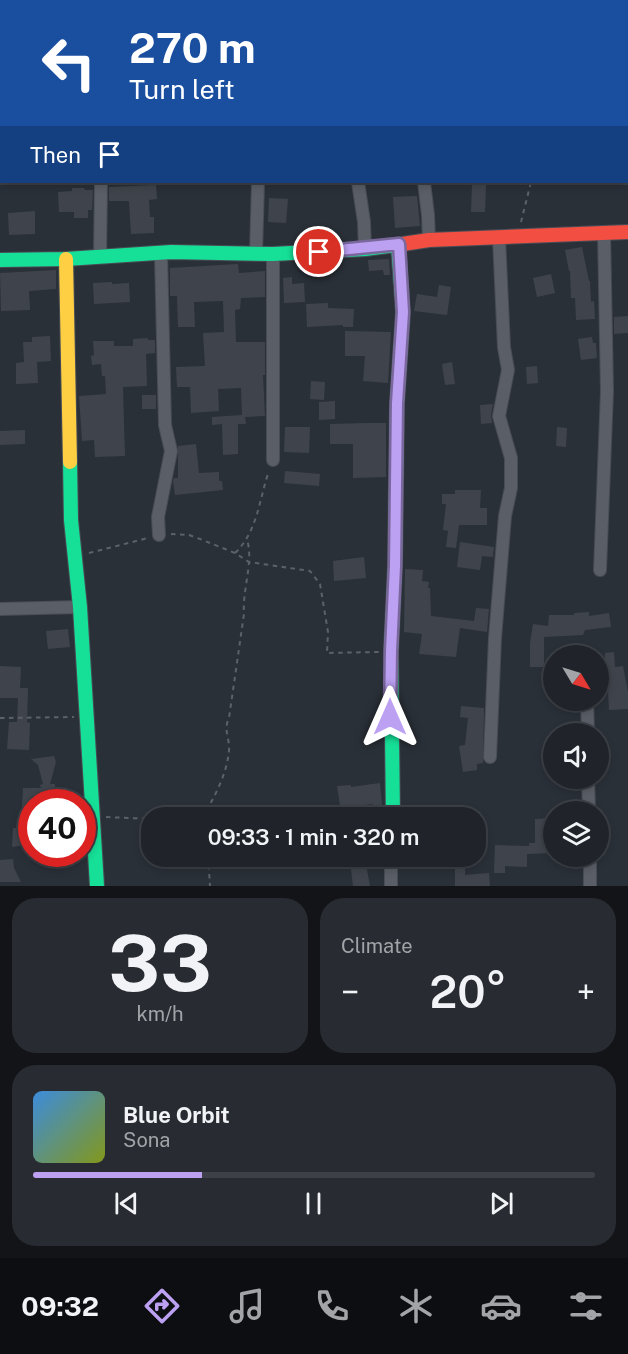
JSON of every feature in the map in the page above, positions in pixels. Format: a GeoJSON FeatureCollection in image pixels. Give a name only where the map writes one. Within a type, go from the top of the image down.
{"type":"FeatureCollection","features":[{"type":"Feature","properties":{"kind":"street"},"geometry":{"type":"LineString","coordinates":[[100,256],[101,183]]}},
{"type":"Feature","properties":{"kind":"street"},"geometry":{"type":"LineString","coordinates":[[256,254],[258,183]]}},
{"type":"Feature","properties":{"kind":"street"},"geometry":{"type":"LineString","coordinates":[[358,183],[365,249]]}},
{"type":"Feature","properties":{"kind":"street"},"geometry":{"type":"LineString","coordinates":[[423,183],[429,240]]}},
{"type":"Feature","properties":{"kind":"street"},"geometry":{"type":"LineString","coordinates":[[600,570],[608,391],[604,232]]}},
{"type":"Feature","properties":{"kind":"street"},"geometry":{"type":"LineString","coordinates":[[0,260],[160,254],[273,254],[365,249],[429,240],[628,232]]}},
{"type":"Feature","properties":{"kind":"street"},"geometry":{"type":"LineString","coordinates":[[490,757],[495,638],[505,516],[511,488],[511,458],[499,416],[508,370],[504,347],[499,238]]}},
{"type":"Feature","properties":{"kind":"street"},"geometry":{"type":"LineString","coordinates":[[393,807],[391,651],[395,566],[397,403],[403,330],[399,244]]}},
{"type":"Feature","properties":{"kind":"street"},"geometry":{"type":"LineString","coordinates":[[159,535],[158,517],[171,451],[165,425],[160,254]]}},
{"type":"Feature","properties":{"kind":"street"},"geometry":{"type":"LineString","coordinates":[[273,254],[273,460]]}},
{"type":"Feature","properties":{"kind":"street"},"geometry":{"type":"LineString","coordinates":[[66,259],[71,520],[80,607],[90,789]]}},
{"type":"Feature","properties":{"kind":"street"},"geometry":{"type":"LineString","coordinates":[[0,609],[80,607]]}},
{"type":"Feature","properties":{"kind":"street"},"geometry":{"type":"LineString","coordinates":[[96,867],[97,886]]}},
{"type":"Feature","properties":{"kind":"street"},"geometry":{"type":"LineString","coordinates":[[391,867],[391,886]]}},
{"type":"Feature","properties":{"kind":"street"},"geometry":{"type":"LineString","coordinates":[[590,867],[590,886]]}},
{"type":"Feature","properties":{"kind":"path"},"geometry":{"type":"LineString","coordinates":[[517,237],[531,183]]}},
{"type":"Feature","properties":{"kind":"path"},"geometry":{"type":"LineString","coordinates":[[235,552],[247,540],[273,460]]}},
{"type":"Feature","properties":{"kind":"path"},"geometry":{"type":"LineString","coordinates":[[75,558],[159,535],[189,535],[235,552],[249,562],[301,568],[316,576],[320,584],[326,617],[329,642],[327,653],[391,651]]}},
{"type":"Feature","properties":{"kind":"path"},"geometry":{"type":"LineString","coordinates":[[207,807],[225,769],[229,749],[225,725],[229,718],[244,614],[243,600],[250,551],[247,540]]}},
{"type":"Feature","properties":{"kind":"path"},"geometry":{"type":"LineString","coordinates":[[0,718],[86,717]]}},
{"type":"Feature","properties":{"kind":"path"},"geometry":{"type":"LineString","coordinates":[[96,818],[141,819]]}},
{"type":"Feature","properties":{"kind":"path"},"geometry":{"type":"LineString","coordinates":[[209,867],[210,886]]}},
{"type":"Feature","properties":{"kind":"building"},"geometry":{"type":"Polygon","coordinates":[[[156,185],[157,199],[149,200],[150,217],[154,217],[154,233],[131,234],[129,201],[109,201],[109,187],[156,185]]]}},
{"type":"Feature","properties":{"kind":"building"},"geometry":{"type":"Polygon","coordinates":[[[472,185],[486,185],[485,212],[471,212],[472,185]]]}},
{"type":"Feature","properties":{"kind":"building"},"geometry":{"type":"Polygon","coordinates":[[[72,188],[93,190],[92,210],[88,210],[88,218],[74,218],[74,212],[59,212],[58,192],[72,191],[72,188]]]}},
{"type":"Feature","properties":{"kind":"building"},"geometry":{"type":"Polygon","coordinates":[[[417,196],[420,226],[395,228],[393,197],[417,196]]]}},
{"type":"Feature","properties":{"kind":"building"},"geometry":{"type":"Polygon","coordinates":[[[269,198],[288,199],[286,223],[268,222],[269,198]]]}},
{"type":"Feature","properties":{"kind":"building"},"geometry":{"type":"Polygon","coordinates":[[[35,211],[35,234],[9,235],[8,213],[35,211]]]}},
{"type":"Feature","properties":{"kind":"building"},"geometry":{"type":"Polygon","coordinates":[[[582,247],[590,281],[591,302],[594,301],[595,319],[576,320],[575,298],[571,298],[570,271],[565,250],[582,247]]]}},
{"type":"Feature","properties":{"kind":"building"},"geometry":{"type":"Polygon","coordinates":[[[389,259],[390,275],[384,275],[383,270],[369,271],[368,260],[389,259]]]}},
{"type":"Feature","properties":{"kind":"building"},"geometry":{"type":"Polygon","coordinates":[[[238,264],[239,273],[265,271],[265,297],[241,298],[240,309],[235,310],[236,342],[265,342],[265,375],[263,375],[265,416],[245,417],[246,424],[238,424],[238,454],[223,455],[222,424],[212,425],[212,417],[242,415],[241,388],[218,389],[219,411],[191,413],[190,387],[177,387],[176,367],[205,366],[203,333],[224,332],[223,301],[194,302],[195,327],[178,327],[177,296],[170,296],[170,268],[238,264]]]}},
{"type":"Feature","properties":{"kind":"building"},"geometry":{"type":"Polygon","coordinates":[[[56,270],[56,289],[29,291],[30,310],[1,311],[0,273],[56,270]]]}},
{"type":"Feature","properties":{"kind":"building"},"geometry":{"type":"Polygon","coordinates":[[[551,274],[555,293],[537,297],[533,278],[551,274]]]}},
{"type":"Feature","properties":{"kind":"building"},"geometry":{"type":"Polygon","coordinates":[[[292,277],[292,284],[304,283],[305,302],[284,303],[283,278],[292,277]]]}},
{"type":"Feature","properties":{"kind":"building"},"geometry":{"type":"Polygon","coordinates":[[[112,282],[112,284],[129,283],[130,302],[94,304],[93,283],[112,282]]]}},
{"type":"Feature","properties":{"kind":"building"},"geometry":{"type":"Polygon","coordinates":[[[439,285],[451,287],[447,315],[414,311],[417,294],[437,297],[439,285]]]}},
{"type":"Feature","properties":{"kind":"building"},"geometry":{"type":"Polygon","coordinates":[[[328,303],[328,308],[354,309],[353,327],[343,327],[343,325],[307,327],[306,304],[328,303]]]}},
{"type":"Feature","properties":{"kind":"building"},"geometry":{"type":"Polygon","coordinates":[[[628,316],[628,333],[614,334],[614,317],[628,316]]]}},
{"type":"Feature","properties":{"kind":"building"},"geometry":{"type":"Polygon","coordinates":[[[345,331],[391,332],[388,383],[363,381],[365,356],[345,356],[345,331]]]}},
{"type":"Feature","properties":{"kind":"building"},"geometry":{"type":"Polygon","coordinates":[[[50,336],[51,361],[37,362],[38,383],[16,384],[16,363],[24,362],[23,342],[32,342],[32,337],[50,336]]]}},
{"type":"Feature","properties":{"kind":"building"},"geometry":{"type":"Polygon","coordinates":[[[592,337],[593,343],[596,343],[597,358],[581,360],[578,339],[592,337]]]}},
{"type":"Feature","properties":{"kind":"building"},"geometry":{"type":"Polygon","coordinates":[[[148,338],[148,340],[155,340],[155,353],[146,354],[147,386],[123,387],[125,456],[95,457],[94,440],[82,441],[79,396],[106,394],[105,376],[102,376],[101,364],[92,365],[93,341],[114,341],[114,346],[133,346],[133,339],[148,338]]]}},
{"type":"Feature","properties":{"kind":"building"},"geometry":{"type":"Polygon","coordinates":[[[452,362],[455,384],[445,385],[442,364],[452,362]]]}},
{"type":"Feature","properties":{"kind":"building"},"geometry":{"type":"Polygon","coordinates":[[[537,366],[538,383],[527,384],[526,367],[537,366]]]}},
{"type":"Feature","properties":{"kind":"building"},"geometry":{"type":"Polygon","coordinates":[[[311,381],[325,382],[324,400],[310,399],[311,381]]]}},
{"type":"Feature","properties":{"kind":"building"},"geometry":{"type":"Polygon","coordinates":[[[142,395],[156,395],[156,409],[142,409],[142,395]]]}},
{"type":"Feature","properties":{"kind":"building"},"geometry":{"type":"Polygon","coordinates":[[[335,401],[335,419],[319,420],[319,402],[335,401]]]}},
{"type":"Feature","properties":{"kind":"building"},"geometry":{"type":"Polygon","coordinates":[[[493,404],[492,423],[481,424],[480,405],[493,404]]]}},
{"type":"Feature","properties":{"kind":"building"},"geometry":{"type":"Polygon","coordinates":[[[386,423],[386,477],[353,478],[353,444],[330,444],[330,424],[386,423]]]}},
{"type":"Feature","properties":{"kind":"building"},"geometry":{"type":"Polygon","coordinates":[[[285,427],[310,427],[309,453],[284,452],[285,427]]]}},
{"type":"Feature","properties":{"kind":"building"},"geometry":{"type":"Polygon","coordinates":[[[557,427],[567,428],[566,447],[556,446],[557,427]]]}},
{"type":"Feature","properties":{"kind":"building"},"geometry":{"type":"Polygon","coordinates":[[[25,430],[25,444],[0,445],[0,431],[25,430]]]}},
{"type":"Feature","properties":{"kind":"building"},"geometry":{"type":"Polygon","coordinates":[[[196,444],[199,473],[219,472],[219,481],[222,481],[223,490],[175,495],[173,481],[174,478],[178,478],[178,446],[196,444]]]}},
{"type":"Feature","properties":{"kind":"building"},"geometry":{"type":"Polygon","coordinates":[[[285,471],[320,474],[319,486],[284,483],[285,471]]]}},
{"type":"Feature","properties":{"kind":"building"},"geometry":{"type":"Polygon","coordinates":[[[455,490],[481,490],[480,508],[487,508],[487,525],[459,525],[456,548],[446,547],[448,531],[443,530],[446,504],[442,504],[442,494],[455,494],[455,490]]]}},
{"type":"Feature","properties":{"kind":"building"},"geometry":{"type":"Polygon","coordinates":[[[460,542],[494,547],[493,557],[482,556],[480,570],[457,567],[460,542]]]}},
{"type":"Feature","properties":{"kind":"building"},"geometry":{"type":"Polygon","coordinates":[[[364,557],[366,578],[334,581],[333,561],[364,557]]]}},
{"type":"Feature","properties":{"kind":"building"},"geometry":{"type":"Polygon","coordinates":[[[405,569],[423,570],[422,581],[429,582],[431,616],[474,621],[476,608],[489,609],[487,632],[460,628],[456,657],[419,654],[422,634],[404,632],[405,569]]]}},
{"type":"Feature","properties":{"kind":"building"},"geometry":{"type":"Polygon","coordinates":[[[589,612],[589,616],[609,613],[611,627],[585,630],[583,635],[544,637],[543,667],[530,667],[533,624],[548,626],[549,615],[574,615],[574,613],[589,612]]]}},
{"type":"Feature","properties":{"kind":"building"},"geometry":{"type":"Polygon","coordinates":[[[68,629],[70,647],[48,649],[46,631],[68,629]]]}},
{"type":"Feature","properties":{"kind":"building"},"geometry":{"type":"Polygon","coordinates":[[[614,652],[615,667],[623,666],[628,692],[628,709],[609,710],[609,653],[614,652]]]}},
{"type":"Feature","properties":{"kind":"building"},"geometry":{"type":"Polygon","coordinates":[[[0,666],[21,667],[20,688],[28,688],[29,750],[7,749],[9,722],[17,722],[18,698],[0,698],[0,666]]]}},
{"type":"Feature","properties":{"kind":"building"},"geometry":{"type":"Polygon","coordinates":[[[461,706],[484,708],[483,763],[477,764],[477,770],[463,772],[459,746],[465,745],[468,718],[460,717],[461,706]]]}},
{"type":"Feature","properties":{"kind":"building"},"geometry":{"type":"Polygon","coordinates":[[[54,756],[56,762],[50,784],[55,784],[55,789],[23,789],[41,788],[40,785],[43,784],[38,765],[31,759],[54,756]]]}},
{"type":"Feature","properties":{"kind":"building"},"geometry":{"type":"Polygon","coordinates":[[[380,783],[382,805],[340,807],[337,786],[351,785],[351,787],[380,783]]]}},
{"type":"Feature","properties":{"kind":"building"},"geometry":{"type":"Polygon","coordinates":[[[535,819],[543,819],[543,853],[527,854],[527,867],[505,866],[505,873],[494,873],[495,845],[529,846],[529,843],[535,843],[535,819]]]}},
{"type":"Feature","properties":{"kind":"building"},"geometry":{"type":"Polygon","coordinates":[[[13,828],[18,828],[18,846],[12,847],[13,828]]]}},
{"type":"Feature","properties":{"kind":"building"},"geometry":{"type":"Polygon","coordinates":[[[13,859],[14,868],[21,882],[0,882],[0,860],[13,859]]]}},
{"type":"Feature","properties":{"kind":"building"},"geometry":{"type":"Polygon","coordinates":[[[351,867],[366,867],[370,886],[353,886],[351,867]]]}},
{"type":"Feature","properties":{"kind":"building"},"geometry":{"type":"Polygon","coordinates":[[[455,867],[465,867],[465,875],[489,873],[490,886],[455,886],[455,867]]]}},
{"type":"Feature","properties":{"kind":"traffic: fast"},"geometry":{"type":"LineString","coordinates":[[0,260],[66,259],[171,252],[273,254],[396,245]]}},
{"type":"Feature","properties":{"kind":"traffic: fast"},"geometry":{"type":"LineString","coordinates":[[393,807],[391,651],[395,566],[397,403],[403,312],[398,245]]}},
{"type":"Feature","properties":{"kind":"traffic: fast"},"geometry":{"type":"LineString","coordinates":[[70,462],[71,520],[80,607],[97,886]]}},
{"type":"Feature","properties":{"kind":"traffic: slow"},"geometry":{"type":"LineString","coordinates":[[66,259],[70,462]]}},
{"type":"Feature","properties":{"kind":"traffic: jam"},"geometry":{"type":"LineString","coordinates":[[396,245],[429,240],[628,232]]}},
{"type":"Feature","properties":{"kind":"route"},"geometry":{"type":"LineString","coordinates":[[319,252],[399,244],[403,312],[397,403],[390,717]]}}]}
